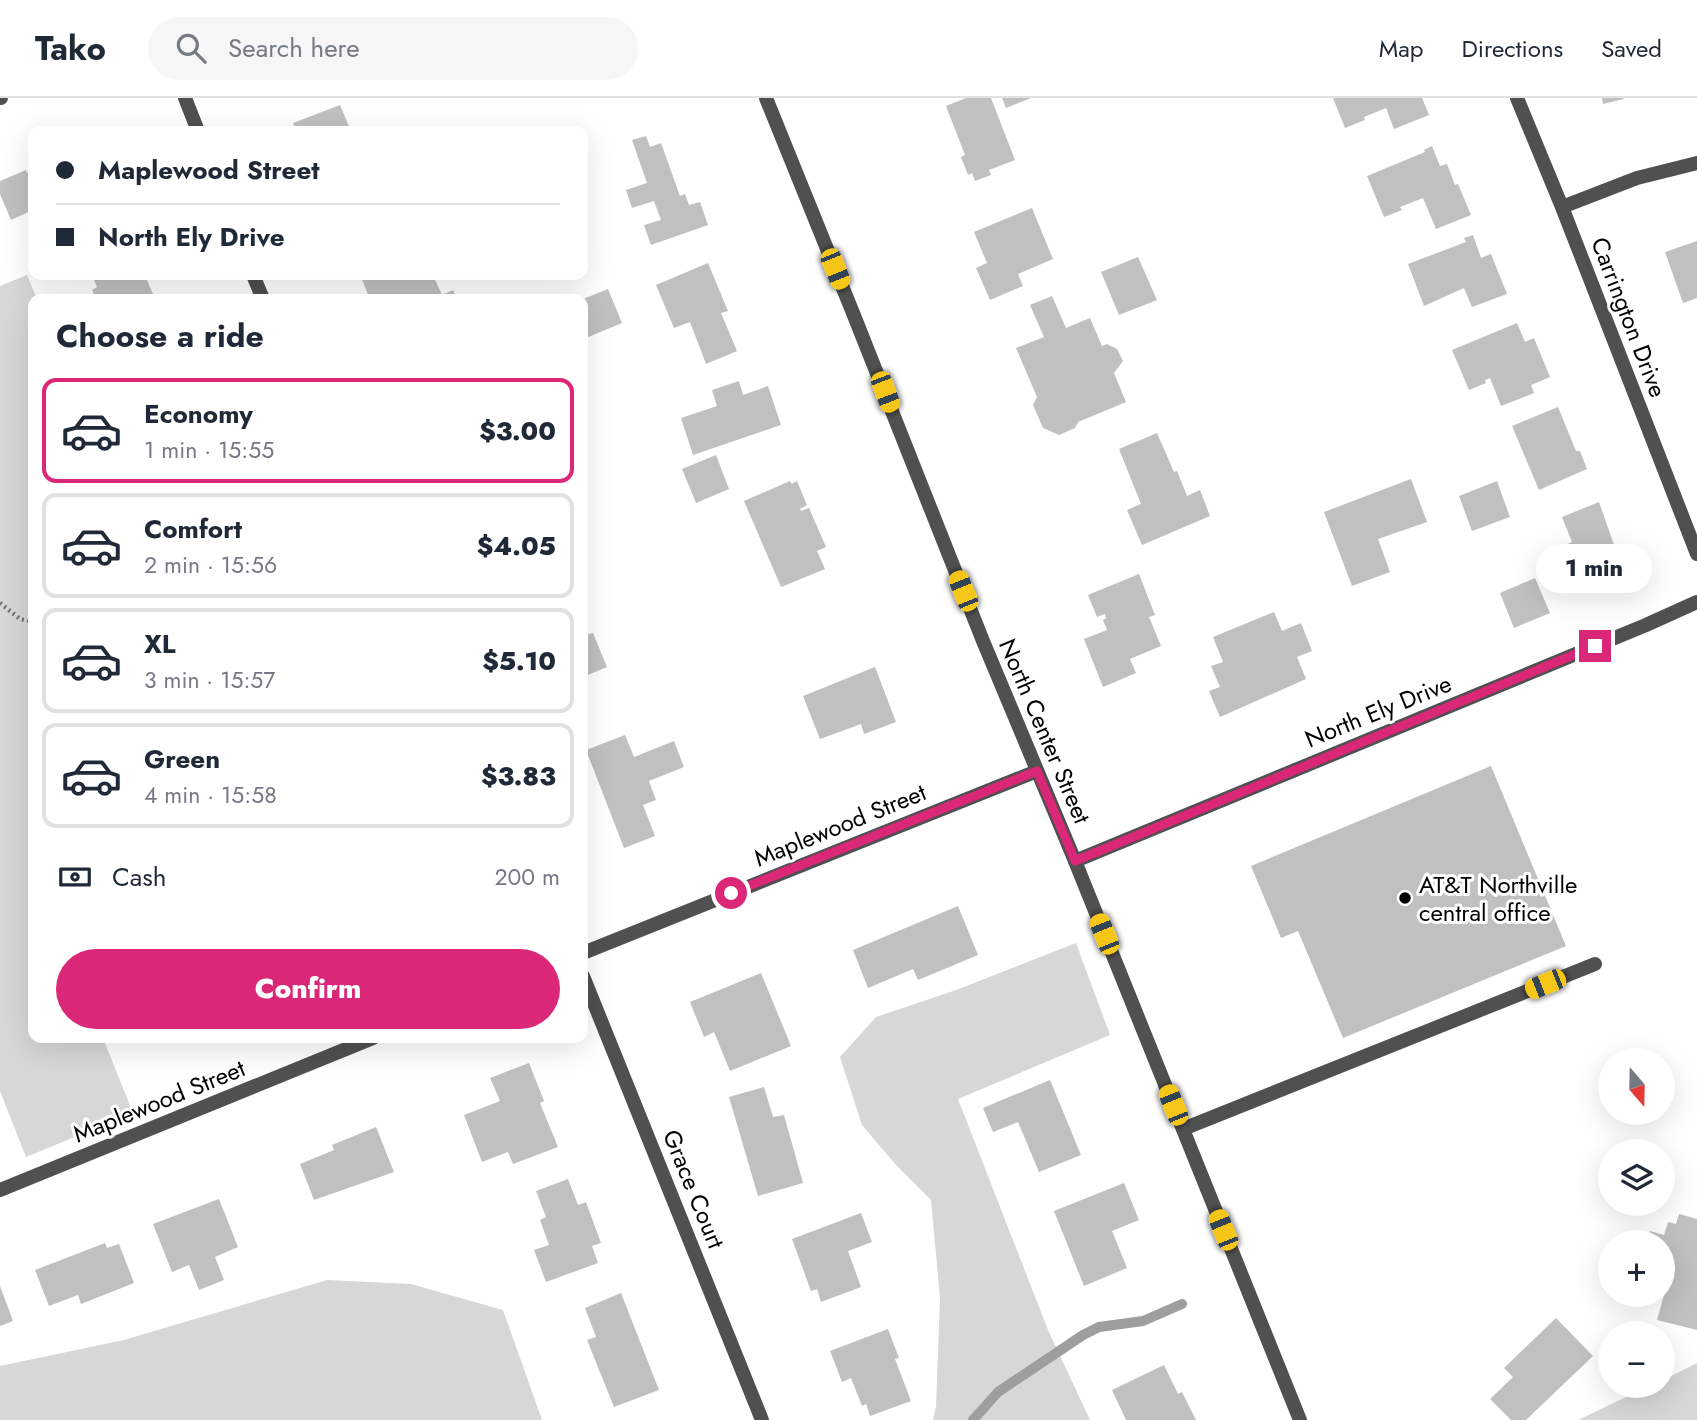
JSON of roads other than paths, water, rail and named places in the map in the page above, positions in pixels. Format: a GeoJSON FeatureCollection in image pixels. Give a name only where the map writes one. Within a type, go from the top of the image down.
{"type":"FeatureCollection","features":[{"type":"Feature","properties":{"kind":"street"},"geometry":{"type":"LineString","coordinates":[[185,98],[196,126]]}},
{"type":"Feature","properties":{"kind":"street","name":"North Center Street"},"geometry":{"type":"LineString","coordinates":[[766,98],[983,641],[1075,861],[1300,1420]]}},
{"type":"Feature","properties":{"kind":"street","name":"Carrington Drive"},"geometry":{"type":"LineString","coordinates":[[1517,98],[1697,554]]}},
{"type":"Feature","properties":{"kind":"street"},"geometry":{"type":"LineString","coordinates":[[1562,207],[1637,178],[1697,163]]}},
{"type":"Feature","properties":{"kind":"street","name":"North Ely Drive"},"geometry":{"type":"LineString","coordinates":[[1075,861],[1697,602]]}},
{"type":"Feature","properties":{"kind":"street","name":"Maplewood Street"},"geometry":{"type":"LineString","coordinates":[[588,951],[1037,771]]}},
{"type":"Feature","properties":{"kind":"street"},"geometry":{"type":"LineString","coordinates":[[1183,1129],[1595,964]]}},
{"type":"Feature","properties":{"kind":"street","name":"Grace Court"},"geometry":{"type":"LineString","coordinates":[[588,988],[762,1420]]}},
{"type":"Feature","properties":{"kind":"street","name":"Maplewood Street"},"geometry":{"type":"LineString","coordinates":[[0,1190],[361,1043]]}},
{"type":"Feature","properties":{"kind":"waterway"},"geometry":{"type":"LineString","coordinates":[[973,1420],[998,1392],[1083,1335],[1099,1327],[1143,1321],[1182,1304]]}},
{"type":"Feature","properties":{"kind":"place","name":"AT&T Northville central office"},"geometry":{"type":"Point","coordinates":[1405,898]}}]}
